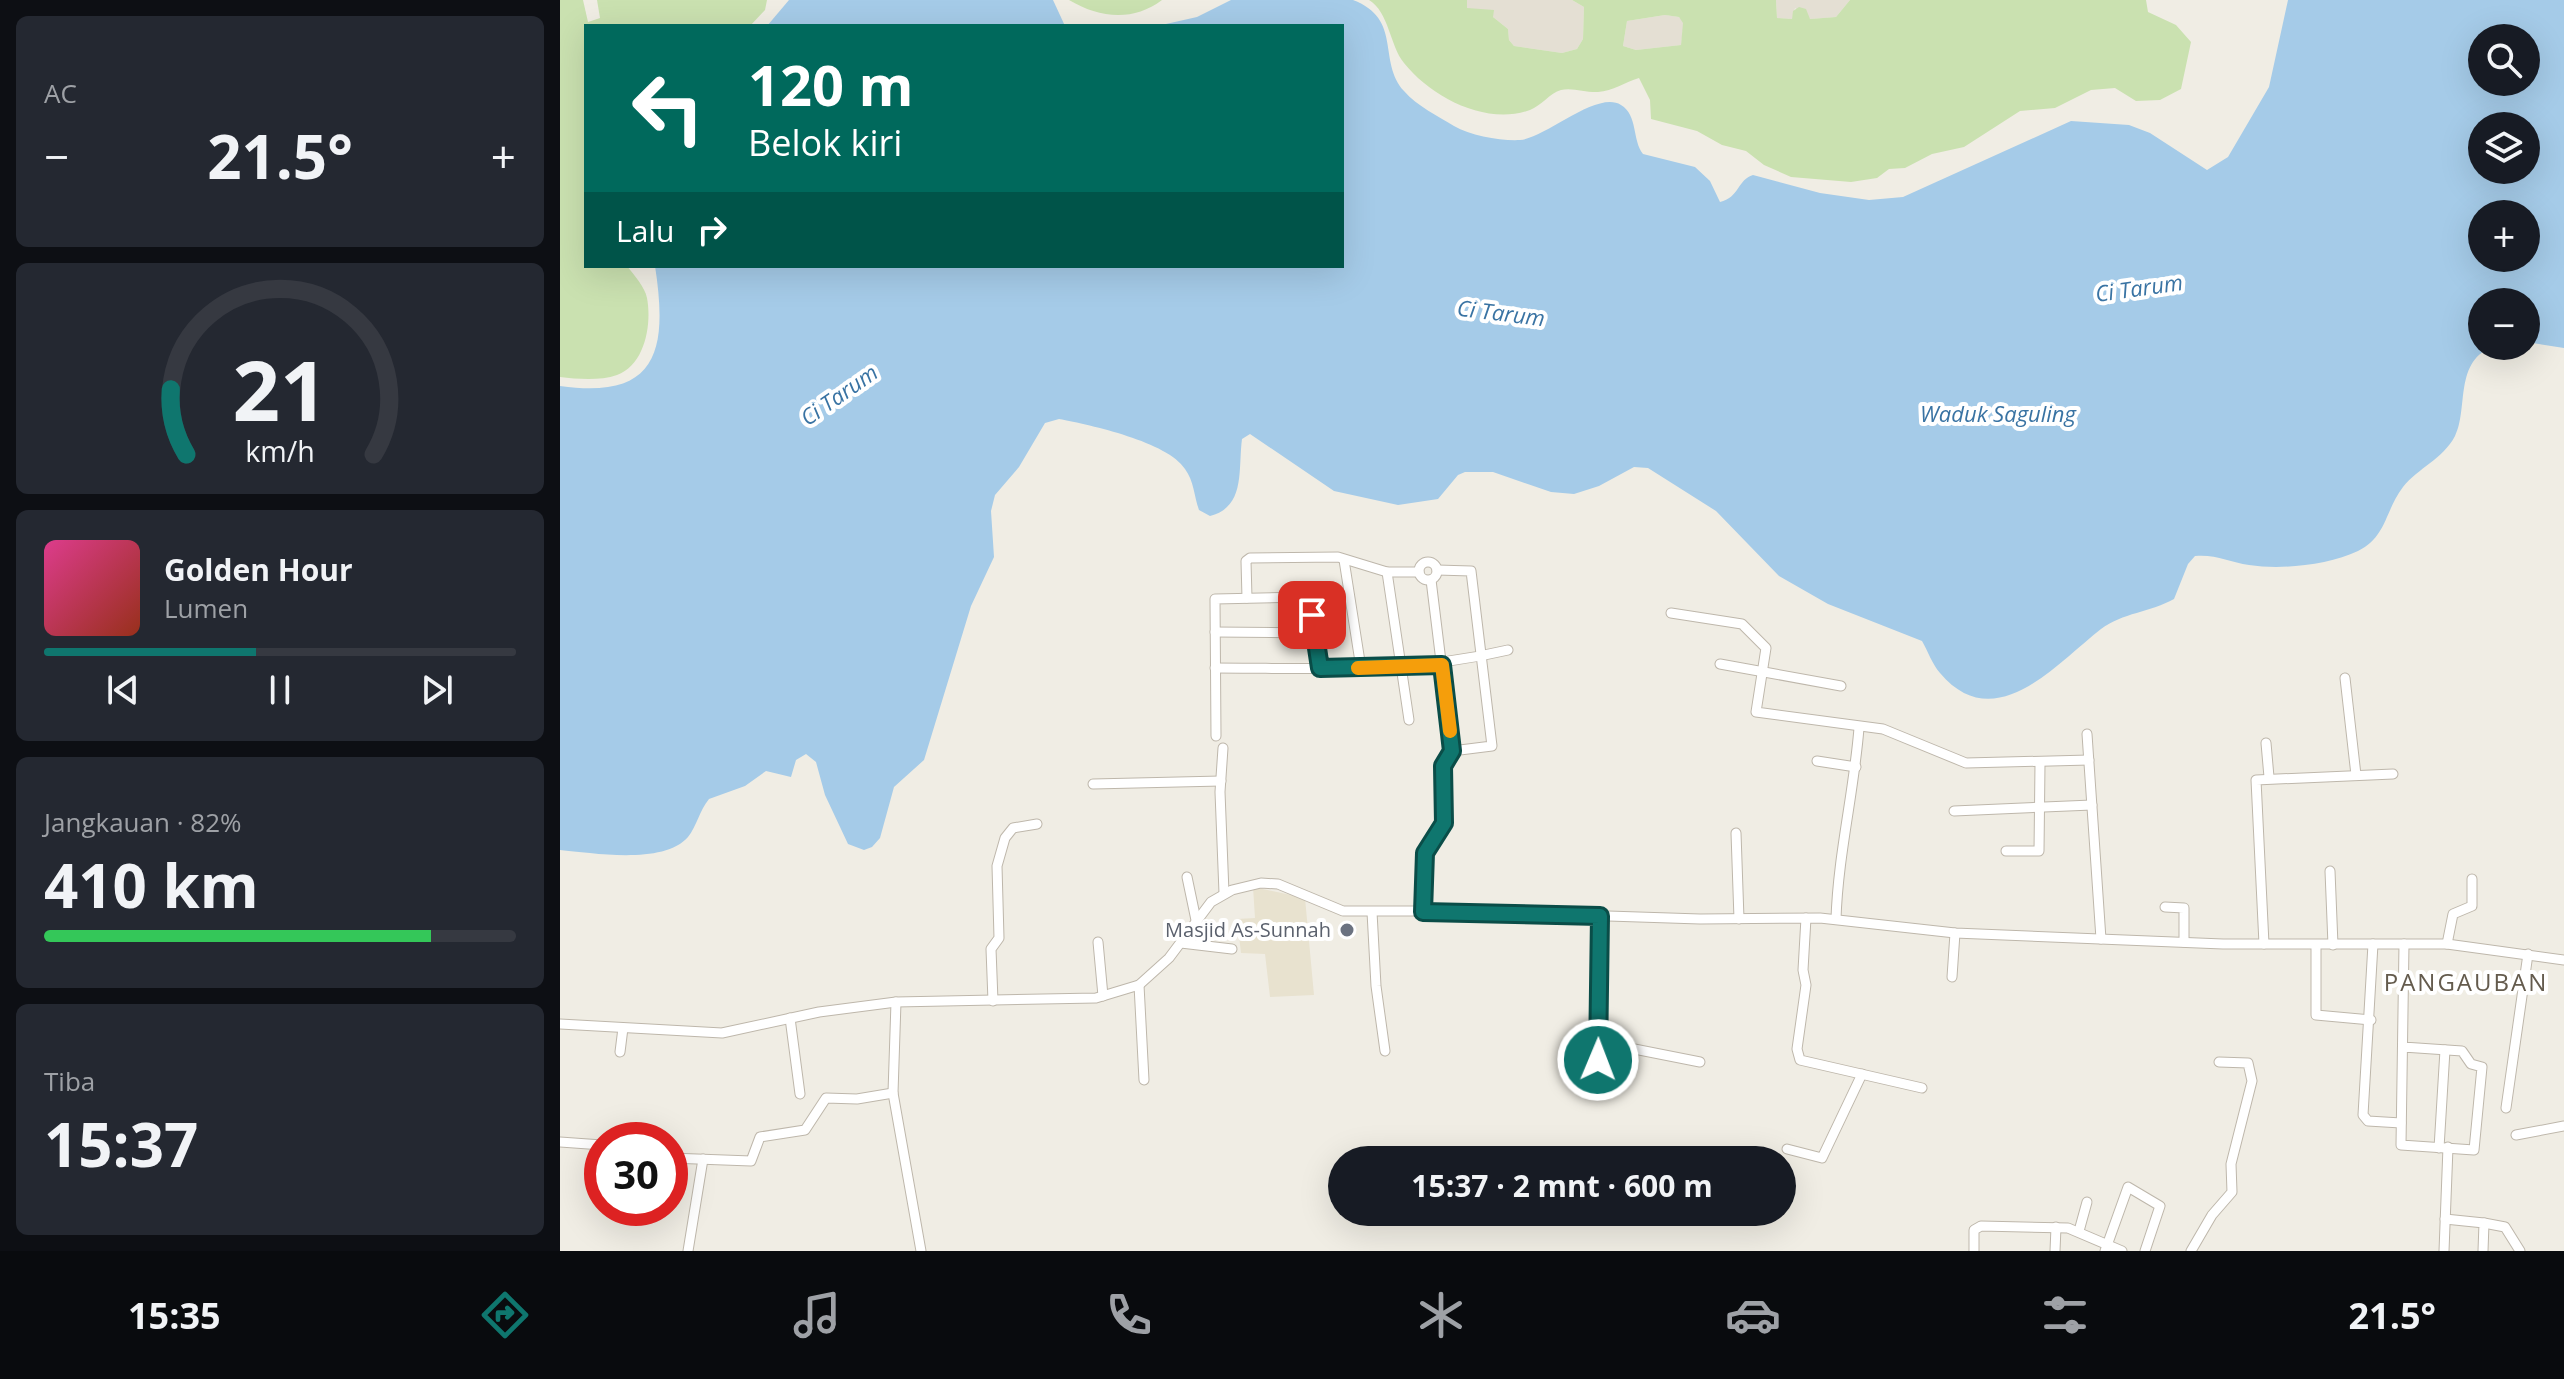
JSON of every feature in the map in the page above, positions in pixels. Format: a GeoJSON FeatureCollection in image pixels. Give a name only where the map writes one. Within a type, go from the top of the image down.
{"type":"FeatureCollection","features":[{"type":"Feature","properties":{"kind":"street"},"geometry":{"type":"LineString","coordinates":[[1247,598],[1246,561],[1250,558],[1338,557],[1387,572],[1419,572]]}},
{"type":"Feature","properties":{"kind":"street"},"geometry":{"type":"LineString","coordinates":[[1344,560],[1361,668]]}},
{"type":"Feature","properties":{"kind":"street"},"geometry":{"type":"LineString","coordinates":[[1431,580],[1424,579],[1419,572],[1420,566],[1429,562],[1437,570],[1471,571],[1492,746],[1452,751]]}},
{"type":"Feature","properties":{"kind":"street"},"geometry":{"type":"LineString","coordinates":[[1423,912],[1425,853],[1444,823],[1443,766],[1452,751],[1431,580],[1437,570]]}},
{"type":"Feature","properties":{"kind":"street"},"geometry":{"type":"LineString","coordinates":[[1387,572],[1409,720]]}},
{"type":"Feature","properties":{"kind":"street"},"geometry":{"type":"LineString","coordinates":[[1216,736],[1215,599],[1349,596]]}},
{"type":"Feature","properties":{"kind":"street"},"geometry":{"type":"LineString","coordinates":[[1310,597],[1320,668]]}},
{"type":"Feature","properties":{"kind":"street"},"geometry":{"type":"LineString","coordinates":[[1671,613],[1742,624],[1766,648],[1756,712],[1886,730],[1957,761],[2040,764],[2089,760]]}},
{"type":"Feature","properties":{"kind":"street"},"geometry":{"type":"LineString","coordinates":[[1215,632],[1315,633]]}},
{"type":"Feature","properties":{"kind":"street"},"geometry":{"type":"LineString","coordinates":[[1215,668],[1401,668],[1442,665],[1508,650]]}},
{"type":"Feature","properties":{"kind":"street"},"geometry":{"type":"LineString","coordinates":[[1720,664],[1841,686]]}},
{"type":"Feature","properties":{"kind":"street"},"geometry":{"type":"LineString","coordinates":[[2345,678],[2356,775]]}},
{"type":"Feature","properties":{"kind":"street"},"geometry":{"type":"LineString","coordinates":[[1836,919],[1839,864],[1856,767],[1859,728]]}},
{"type":"Feature","properties":{"kind":"street"},"geometry":{"type":"LineString","coordinates":[[2087,734],[2101,939]]}},
{"type":"Feature","properties":{"kind":"street"},"geometry":{"type":"LineString","coordinates":[[2266,743],[2269,777]]}},
{"type":"Feature","properties":{"kind":"street"},"geometry":{"type":"LineString","coordinates":[[1223,748],[1224,893]]}},
{"type":"Feature","properties":{"kind":"street"},"geometry":{"type":"LineString","coordinates":[[1817,761],[1856,767]]}},
{"type":"Feature","properties":{"kind":"street"},"geometry":{"type":"LineString","coordinates":[[2006,851],[2039,851],[2040,764]]}},
{"type":"Feature","properties":{"kind":"street"},"geometry":{"type":"LineString","coordinates":[[2264,944],[2254,784],[2259,778],[2269,777],[2393,774]]}},
{"type":"Feature","properties":{"kind":"street"},"geometry":{"type":"LineString","coordinates":[[1093,784],[1221,781]]}},
{"type":"Feature","properties":{"kind":"street"},"geometry":{"type":"LineString","coordinates":[[1954,811],[2092,805]]}},
{"type":"Feature","properties":{"kind":"street"},"geometry":{"type":"LineString","coordinates":[[993,1001],[991,949],[999,938],[997,866],[1005,838],[1013,828],[1037,824]]}},
{"type":"Feature","properties":{"kind":"street"},"geometry":{"type":"LineString","coordinates":[[1736,833],[1739,919]]}},
{"type":"Feature","properties":{"kind":"street"},"geometry":{"type":"LineString","coordinates":[[2330,871],[2333,945]]}},
{"type":"Feature","properties":{"kind":"street"},"geometry":{"type":"LineString","coordinates":[[1187,877],[1196,920]]}},
{"type":"Feature","properties":{"kind":"street"},"geometry":{"type":"LineString","coordinates":[[2447,944],[2453,914],[2472,906],[2472,879]]}},
{"type":"Feature","properties":{"kind":"street"},"geometry":{"type":"LineString","coordinates":[[560,1024],[731,1032],[825,1011],[896,1002],[1103,996],[1139,985],[1158,970],[1181,943],[1206,906],[1224,893],[1255,883],[1275,884],[1333,909],[1372,912],[1836,919],[1955,933],[2101,939],[2316,946],[2447,944],[2564,960]]}},
{"type":"Feature","properties":{"kind":"street"},"geometry":{"type":"LineString","coordinates":[[2165,907],[2184,908],[2184,942]]}},
{"type":"Feature","properties":{"kind":"street"},"geometry":{"type":"LineString","coordinates":[[1372,912],[1376,986],[1385,1051]]}},
{"type":"Feature","properties":{"kind":"street"},"geometry":{"type":"LineString","coordinates":[[1597,1084],[1600,916]]}},
{"type":"Feature","properties":{"kind":"street"},"geometry":{"type":"LineString","coordinates":[[1806,918],[1803,970],[1806,985],[1799,1058],[1802,1062],[1922,1088]]}},
{"type":"Feature","properties":{"kind":"street"},"geometry":{"type":"LineString","coordinates":[[1952,977],[1955,933]]}},
{"type":"Feature","properties":{"kind":"street"},"geometry":{"type":"LineString","coordinates":[[1098,942],[1103,996]]}},
{"type":"Feature","properties":{"kind":"street"},"geometry":{"type":"LineString","coordinates":[[1181,943],[1232,949]]}},
{"type":"Feature","properties":{"kind":"street"},"geometry":{"type":"LineString","coordinates":[[2373,944],[2371,1020],[2363,1115],[2368,1121],[2401,1123]]}},
{"type":"Feature","properties":{"kind":"street"},"geometry":{"type":"LineString","coordinates":[[2403,1047],[2462,1051],[2471,1064],[2483,1068],[2476,1148],[2402,1146],[2404,944]]}},
{"type":"Feature","properties":{"kind":"street"},"geometry":{"type":"LineString","coordinates":[[2316,946],[2316,1015],[2371,1020]]}},
{"type":"Feature","properties":{"kind":"street"},"geometry":{"type":"LineString","coordinates":[[2506,1108],[2528,954]]}},
{"type":"Feature","properties":{"kind":"street"},"geometry":{"type":"LineString","coordinates":[[1139,985],[1144,1080]]}},
{"type":"Feature","properties":{"kind":"street"},"geometry":{"type":"LineString","coordinates":[[896,1002],[893,1093],[921,1251]]}},
{"type":"Feature","properties":{"kind":"street"},"geometry":{"type":"LineString","coordinates":[[825,1011],[825,1023]]}},
{"type":"Feature","properties":{"kind":"street"},"geometry":{"type":"LineString","coordinates":[[790,1018],[800,1094]]}},
{"type":"Feature","properties":{"kind":"street"},"geometry":{"type":"LineString","coordinates":[[620,1052],[623,1028]]}},
{"type":"Feature","properties":{"kind":"street"},"geometry":{"type":"LineString","coordinates":[[1599,1042],[1700,1062]]}},
{"type":"Feature","properties":{"kind":"street"},"geometry":{"type":"LineString","coordinates":[[2444,1251],[2445,1050]]}},
{"type":"Feature","properties":{"kind":"street"},"geometry":{"type":"LineString","coordinates":[[2191,1251],[2212,1215],[2232,1192],[2231,1164],[2252,1081],[2248,1063],[2219,1062]]}},
{"type":"Feature","properties":{"kind":"street"},"geometry":{"type":"LineString","coordinates":[[1796,1151],[1822,1158],[1862,1074]]}},
{"type":"Feature","properties":{"kind":"street"},"geometry":{"type":"LineString","coordinates":[[688,1159],[753,1161],[760,1137],[805,1130],[826,1098],[857,1099],[893,1093]]}},
{"type":"Feature","properties":{"kind":"street"},"geometry":{"type":"LineString","coordinates":[[2516,1135],[2564,1126]]}},
{"type":"Feature","properties":{"kind":"street"},"geometry":{"type":"LineString","coordinates":[[560,1142],[584,1144]]}},
{"type":"Feature","properties":{"kind":"street"},"geometry":{"type":"LineString","coordinates":[[688,1251],[703,1159]]}},
{"type":"Feature","properties":{"kind":"street"},"geometry":{"type":"LineString","coordinates":[[2106,1247],[2128,1187],[2160,1206],[2145,1251]]}},
{"type":"Feature","properties":{"kind":"street"},"geometry":{"type":"LineString","coordinates":[[2079,1231],[2087,1202]]}},
{"type":"Feature","properties":{"kind":"street"},"geometry":{"type":"LineString","coordinates":[[2445,1219],[2505,1227],[2516,1240],[2520,1251]]}},
{"type":"Feature","properties":{"kind":"street"},"geometry":{"type":"LineString","coordinates":[[2483,1251],[2484,1223]]}},
{"type":"Feature","properties":{"kind":"street"},"geometry":{"type":"LineString","coordinates":[[1974,1251],[1973,1233],[1978,1227],[2056,1227],[2079,1231],[2106,1247],[2122,1251]]}},
{"type":"Feature","properties":{"kind":"street"},"geometry":{"type":"LineString","coordinates":[[2055,1251],[2056,1227]]}},
{"type":"Feature","properties":{"kind":"shaded area"},"geometry":{"type":"Polygon","coordinates":[[[1467,0],[1572,0],[1584,7],[1583,39],[1577,49],[1562,53],[1514,46],[1509,40],[1508,29],[1493,17],[1466,8],[1467,0]]]}},
{"type":"Feature","properties":{"kind":"shaded area"},"geometry":{"type":"Polygon","coordinates":[[[1776,0],[1850,0],[1836,17],[1810,19],[1795,8],[1792,19],[1777,18],[1776,0]]]}},
{"type":"Feature","properties":{"kind":"shaded area"},"geometry":{"type":"Polygon","coordinates":[[[1665,15],[1679,17],[1684,23],[1681,45],[1636,50],[1623,46],[1627,21],[1665,15]]]}},
{"type":"Feature","properties":{"kind":"shaded area"},"geometry":{"type":"Polygon","coordinates":[[[1253,887],[1305,898],[1314,995],[1270,997],[1265,954],[1241,953],[1237,919],[1255,918],[1253,887]]]}},
{"type":"Feature","properties":{"kind":"green space"},"geometry":{"type":"Polygon","coordinates":[[[560,0],[583,0],[588,22],[600,18],[597,0],[767,0],[765,10],[752,24],[584,24],[584,268],[629,268],[647,298],[648,320],[640,353],[627,370],[603,378],[560,377],[560,0]]]}},
{"type":"Feature","properties":{"kind":"green space"},"geometry":{"type":"Polygon","coordinates":[[[1069,0],[1162,0],[1139,12],[1116,15],[1092,11],[1069,0]]]}},
{"type":"Feature","properties":{"kind":"green space"},"geometry":{"type":"Polygon","coordinates":[[[1369,0],[1467,0],[1467,8],[1494,10],[1493,17],[1508,29],[1509,40],[1514,46],[1562,53],[1577,49],[1583,39],[1584,7],[1572,0],[1776,0],[1777,18],[1792,19],[1793,11],[1799,7],[1806,9],[1810,19],[1836,17],[1850,0],[2146,0],[2148,12],[2176,25],[2191,42],[2181,89],[2160,100],[2136,101],[2115,88],[2091,90],[2055,108],[2020,111],[1964,147],[1932,154],[1905,168],[1889,169],[1877,178],[1851,182],[1791,177],[1764,165],[1746,151],[1722,145],[1697,131],[1651,119],[1650,100],[1639,78],[1603,91],[1561,90],[1530,110],[1513,114],[1478,111],[1461,105],[1429,87],[1404,63],[1376,5],[1369,0]],[[1665,15],[1627,21],[1623,46],[1636,50],[1681,45],[1683,23],[1679,17],[1665,15]]]}},
{"type":"Feature","properties":{"kind":"water"},"geometry":{"type":"Polygon","coordinates":[[[789,0],[1053,0],[1064,24],[769,24],[789,0]]]}},
{"type":"Feature","properties":{"kind":"water","name":"Waduk Saguling"},"geometry":{"type":"Polygon","coordinates":[[[1231,0],[1353,0],[1378,18],[1384,29],[1396,79],[1404,91],[1421,106],[1469,133],[1520,140],[1543,132],[1585,109],[1611,102],[1621,105],[1630,115],[1643,154],[1695,167],[1710,181],[1720,202],[1731,197],[1744,180],[1753,175],[1820,193],[1869,200],[1903,197],[2071,121],[2129,125],[2150,133],[2207,170],[2228,157],[2269,87],[2288,0],[2564,0],[2564,348],[2540,344],[2540,288],[2468,288],[2468,360],[2475,360],[2464,386],[2455,436],[2444,451],[2403,487],[2380,531],[2368,545],[2333,560],[2290,566],[2249,565],[2216,557],[2195,556],[2188,564],[2174,599],[2109,624],[2024,688],[2003,697],[1982,698],[1961,691],[1940,673],[1922,641],[1828,604],[1779,576],[1716,511],[1648,468],[1634,467],[1599,486],[1574,494],[1551,492],[1493,472],[1465,472],[1458,475],[1438,499],[1398,505],[1334,491],[1250,434],[1242,439],[1235,496],[1222,511],[1210,516],[1199,510],[1188,474],[1176,459],[1128,436],[1059,419],[1045,423],[1019,467],[995,495],[991,511],[994,557],[971,606],[924,760],[894,787],[880,838],[872,847],[864,850],[848,844],[825,795],[816,762],[806,754],[796,760],[791,777],[766,771],[745,786],[709,799],[691,833],[677,846],[663,851],[627,855],[560,850],[560,386],[593,388],[618,385],[637,376],[649,363],[656,345],[659,322],[655,268],[1344,268],[1344,24],[1166,24],[1197,17],[1231,0]]]}},
{"type":"Feature","properties":{"kind":"slow traffic"},"geometry":{"type":"LineString","coordinates":[[1358,668],[1442,665],[1450,731]]}},
{"type":"Feature","properties":{"kind":"place","name":"Masjid As-Sunnah"},"geometry":{"type":"Point","coordinates":[1347,930]}},
{"type":"Feature","properties":{"kind":"district","name":"PANGAUBAN"},"geometry":{"type":"Point","coordinates":[2466,983]}},
{"type":"Feature","properties":{"kind":"route"},"geometry":{"type":"LineString","coordinates":[[1312,615],[1320,668],[1442,665],[1452,751],[1443,766],[1444,823],[1425,853],[1423,912],[1600,916],[1598,1060]]}},
{"type":"Feature","properties":{"kind":"water label","name":"Ci Tarum"},"geometry":{"type":"Point","coordinates":[2139,288]}},
{"type":"Feature","properties":{"kind":"water label","name":"Ci Tarum"},"geometry":{"type":"Point","coordinates":[1501,313]}},
{"type":"Feature","properties":{"kind":"water label","name":"Ci Tarum"},"geometry":{"type":"Point","coordinates":[839,395]}}]}
